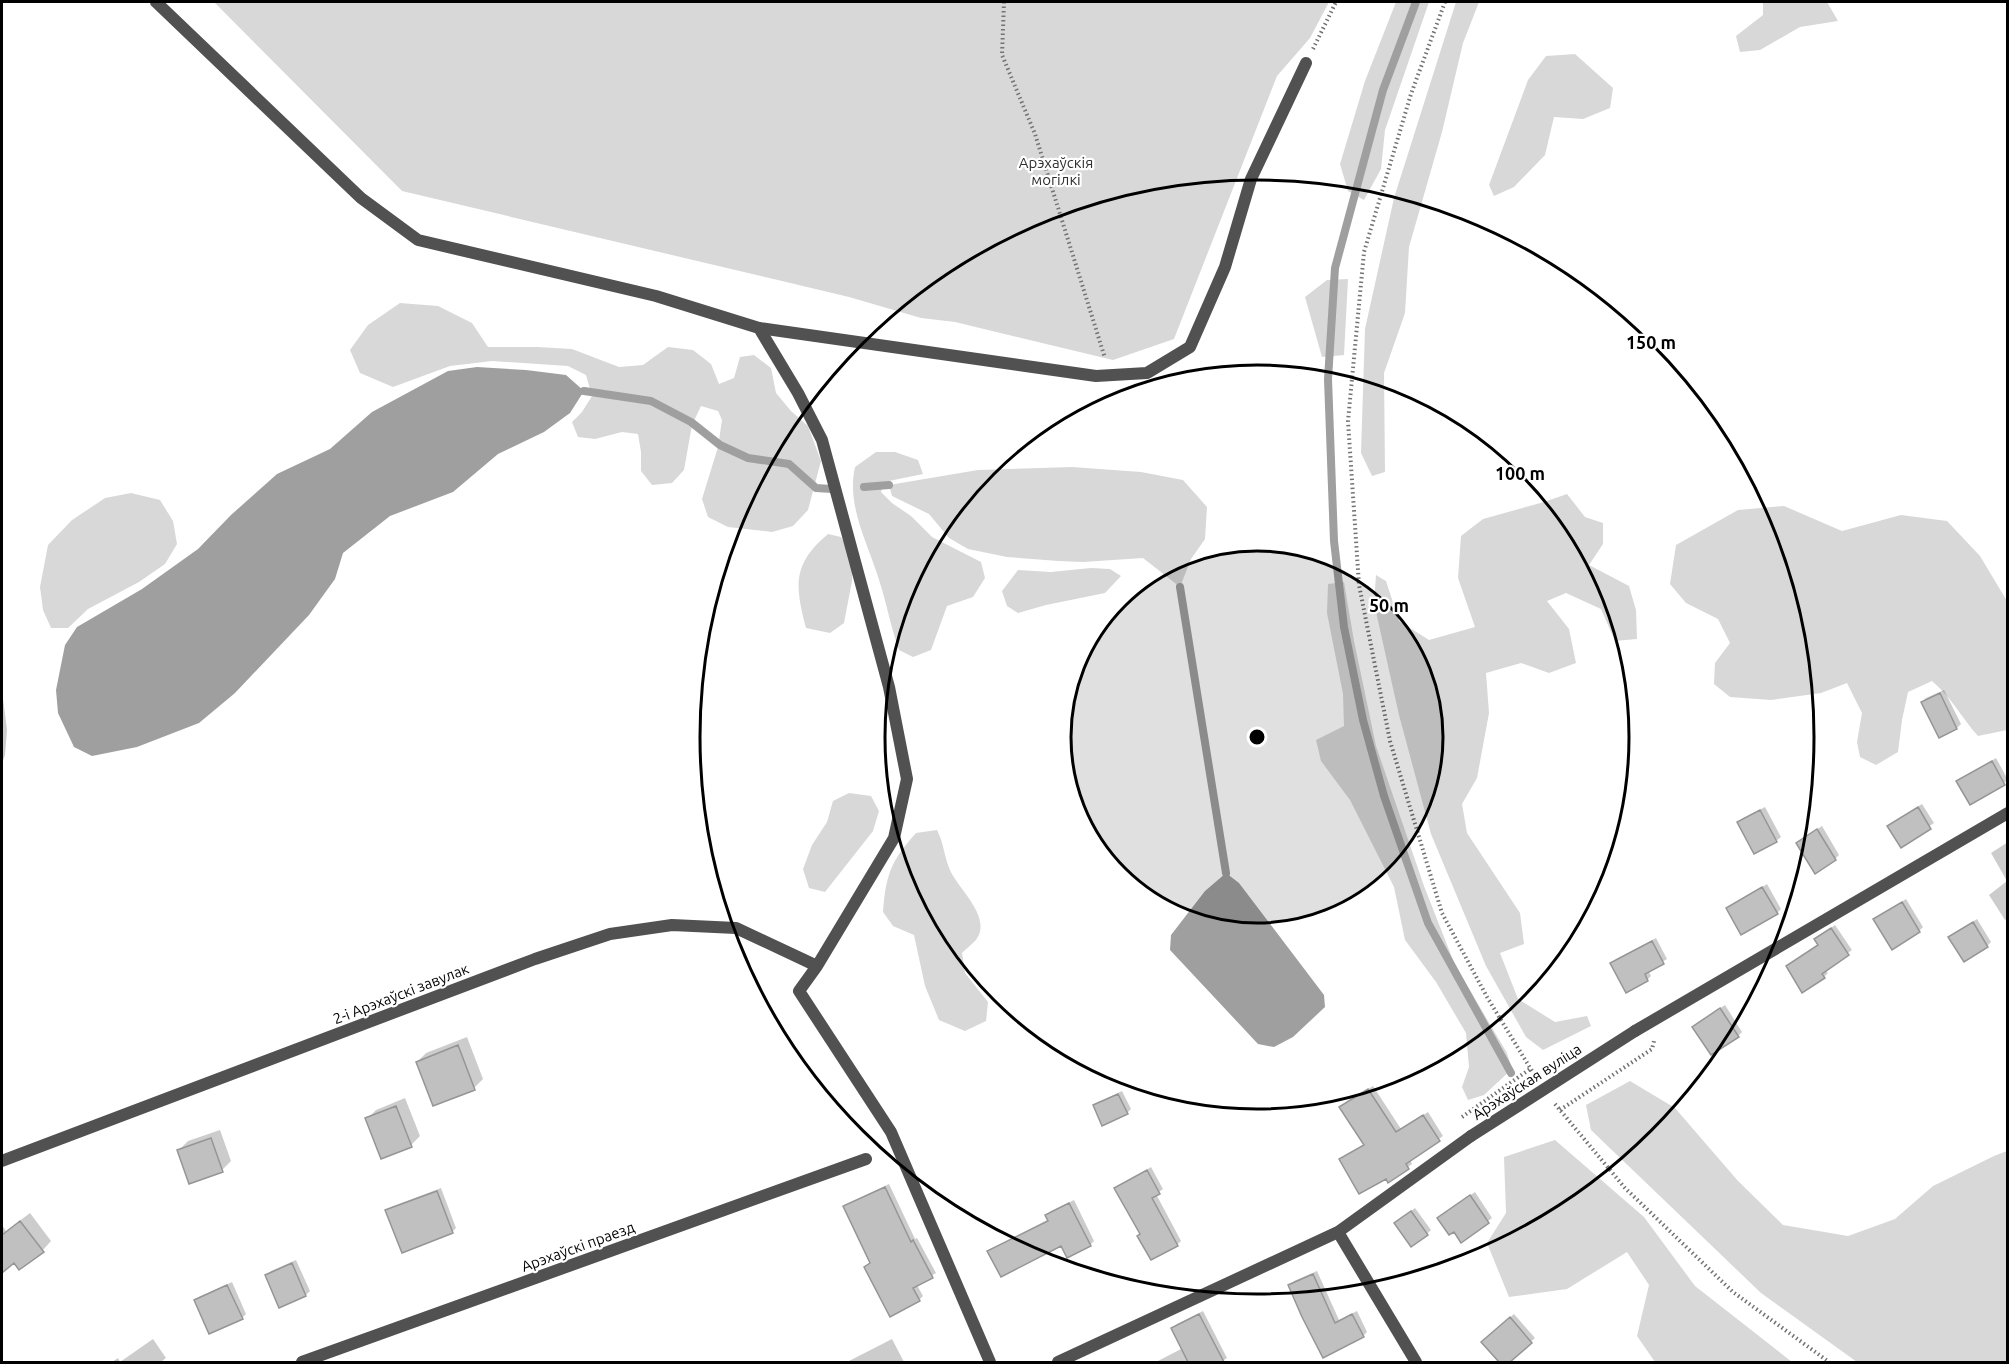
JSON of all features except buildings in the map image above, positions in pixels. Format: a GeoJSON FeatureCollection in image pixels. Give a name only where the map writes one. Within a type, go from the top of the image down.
{"type":"FeatureCollection","features":[{"type":"Feature","properties":{"kind":"street"},"geometry":{"type":"LineString","coordinates":[[156,2],[361,198],[418,240],[657,296],[759,328],[1096,376],[1147,373],[1190,347],[1225,267],[1251,179],[1306,63]]}},
{"type":"Feature","properties":{"kind":"street"},"geometry":{"type":"LineString","coordinates":[[759,328],[798,393],[822,440],[888,687],[907,779],[894,838],[817,966],[799,991],[891,1132],[990,1362]]}},
{"type":"Feature","properties":{"kind":"street","name":"Арэхаўская вуліца"},"geometry":{"type":"LineString","coordinates":[[1058,1362],[1338,1232],[1472,1136],[1635,1031],[2007,813]]}},
{"type":"Feature","properties":{"kind":"street","name":"2-і Арэхаўскі завулак"},"geometry":{"type":"LineString","coordinates":[[2,1161],[535,959],[610,934],[672,924],[736,928],[817,966]]}},
{"type":"Feature","properties":{"kind":"street","name":"Арэхаўскі праезд"},"geometry":{"type":"LineString","coordinates":[[302,1362],[866,1159]]}},
{"type":"Feature","properties":{"kind":"street"},"geometry":{"type":"LineString","coordinates":[[1338,1232],[1416,1362]]}},
{"type":"Feature","properties":{"kind":"path"},"geometry":{"type":"LineString","coordinates":[[1004,2],[1002,55],[1035,134],[1110,375]]}},
{"type":"Feature","properties":{"kind":"path"},"geometry":{"type":"LineString","coordinates":[[1306,63],[1336,2]]}},
{"type":"Feature","properties":{"kind":"path"},"geometry":{"type":"LineString","coordinates":[[1445,2],[1411,94],[1364,252],[1347,421],[1359,585],[1390,741],[1442,914],[1487,998],[1536,1077]]}},
{"type":"Feature","properties":{"kind":"path"},"geometry":{"type":"LineString","coordinates":[[1560,1110],[1652,1049]]}},
{"type":"Feature","properties":{"kind":"path"},"geometry":{"type":"LineString","coordinates":[[1459,1119],[1530,1069]]}},
{"type":"Feature","properties":{"kind":"path"},"geometry":{"type":"LineString","coordinates":[[1554,1102],[1625,1188],[1733,1292],[1829,1362]]}},
{"type":"Feature","properties":{"kind":"green space","name":"Арэхаўскія могілкі"},"geometry":{"type":"Polygon","coordinates":[[[214,2],[1329,2],[1310,38],[1277,76],[1174,339],[1113,360],[955,322],[921,318],[849,297],[402,191],[214,2]]]}},
{"type":"Feature","properties":{"kind":"green space"},"geometry":{"type":"Polygon","coordinates":[[[1396,2],[1429,2],[1385,130],[1381,169],[1364,200],[1348,191],[1340,164],[1365,81],[1396,2]]]}},
{"type":"Feature","properties":{"kind":"green space"},"geometry":{"type":"Polygon","coordinates":[[[1456,2],[1479,2],[1463,43],[1442,132],[1409,247],[1405,313],[1384,373],[1385,472],[1372,476],[1361,453],[1365,329],[1394,198],[1456,2]]]}},
{"type":"Feature","properties":{"kind":"green space"},"geometry":{"type":"Polygon","coordinates":[[[1763,2],[1827,2],[1838,21],[1800,27],[1760,50],[1740,52],[1736,36],[1763,15],[1763,2]]]}},
{"type":"Feature","properties":{"kind":"green space"},"geometry":{"type":"Polygon","coordinates":[[[1575,54],[1613,88],[1610,108],[1583,119],[1554,117],[1545,155],[1514,187],[1494,196],[1489,185],[1528,80],[1546,56],[1575,54]]]}},
{"type":"Feature","properties":{"kind":"green space"},"geometry":{"type":"Polygon","coordinates":[[[1348,279],[1344,355],[1322,357],[1305,297],[1327,280],[1348,279]]]}},
{"type":"Feature","properties":{"kind":"green space"},"geometry":{"type":"Polygon","coordinates":[[[400,303],[438,306],[472,323],[488,347],[572,349],[619,367],[643,365],[668,347],[693,350],[711,364],[719,384],[734,378],[740,357],[754,355],[771,368],[776,393],[808,426],[821,461],[808,510],[793,526],[772,532],[728,527],[708,517],[702,499],[718,447],[722,420],[718,411],[701,406],[692,425],[684,470],[672,483],[652,485],[641,471],[638,434],[622,432],[595,439],[578,437],[572,422],[582,412],[592,396],[586,375],[568,366],[492,361],[450,366],[393,387],[360,373],[350,350],[368,325],[400,303]]]}},
{"type":"Feature","properties":{"kind":"green space"},"geometry":{"type":"Polygon","coordinates":[[[876,452],[895,452],[918,460],[923,474],[884,482],[881,492],[911,516],[932,537],[981,562],[985,578],[973,597],[947,606],[931,650],[913,657],[899,650],[856,511],[853,482],[855,467],[876,452]]]}},
{"type":"Feature","properties":{"kind":"green space"},"geometry":{"type":"Polygon","coordinates":[[[1072,467],[1141,472],[1183,480],[1207,507],[1205,539],[1191,559],[1180,587],[1143,558],[1083,562],[1058,561],[1007,557],[968,549],[949,538],[929,514],[892,496],[889,485],[978,470],[1072,467]]]}},
{"type":"Feature","properties":{"kind":"green space"},"geometry":{"type":"Polygon","coordinates":[[[131,493],[160,500],[173,521],[177,544],[165,564],[139,582],[88,609],[68,628],[51,628],[43,610],[40,587],[48,545],[72,520],[105,498],[131,493]]]}},
{"type":"Feature","properties":{"kind":"green space"},"geometry":{"type":"Polygon","coordinates":[[[1567,494],[1585,517],[1603,523],[1603,544],[1589,565],[1629,586],[1636,610],[1637,639],[1615,641],[1601,609],[1566,593],[1547,601],[1569,629],[1576,663],[1549,673],[1521,663],[1486,673],[1489,713],[1477,778],[1462,804],[1467,833],[1520,913],[1524,944],[1500,953],[1518,999],[1555,1022],[1587,1016],[1591,1026],[1543,1050],[1526,1037],[1486,966],[1431,834],[1399,715],[1374,603],[1376,575],[1386,581],[1399,621],[1429,640],[1475,627],[1458,578],[1461,536],[1483,519],[1567,494]]]}},
{"type":"Feature","properties":{"kind":"green space"},"geometry":{"type":"Polygon","coordinates":[[[1784,506],[1842,531],[1901,515],[1947,521],[1980,556],[2007,601],[2007,730],[1978,736],[1932,681],[1908,692],[1898,752],[1876,765],[1860,757],[1857,742],[1862,713],[1847,683],[1821,693],[1771,700],[1730,697],[1714,684],[1715,663],[1730,643],[1718,619],[1686,603],[1670,584],[1676,545],[1738,510],[1784,506]]]}},
{"type":"Feature","properties":{"kind":"green space"},"geometry":{"type":"Polygon","coordinates":[[[828,534],[841,537],[852,556],[852,581],[844,623],[830,633],[806,628],[799,588],[802,566],[816,545],[828,534]]]}},
{"type":"Feature","properties":{"kind":"green space"},"geometry":{"type":"Polygon","coordinates":[[[1091,568],[1110,569],[1121,576],[1105,593],[1018,613],[1007,606],[1002,591],[1018,570],[1051,572],[1091,568]]]}},
{"type":"Feature","properties":{"kind":"green space"},"geometry":{"type":"Polygon","coordinates":[[[1344,582],[1376,746],[1424,886],[1455,965],[1507,1053],[1512,1069],[1484,1095],[1468,1100],[1462,1087],[1469,1067],[1466,1033],[1436,982],[1405,940],[1394,887],[1350,800],[1321,761],[1316,740],[1344,726],[1343,694],[1327,613],[1328,584],[1344,582]]]}},
{"type":"Feature","properties":{"kind":"green space"},"geometry":{"type":"Polygon","coordinates":[[[849,793],[871,796],[879,811],[873,831],[825,892],[809,888],[803,869],[812,845],[827,822],[833,801],[849,793]]]}},
{"type":"Feature","properties":{"kind":"green space"},"geometry":{"type":"Polygon","coordinates":[[[937,830],[950,870],[972,904],[980,922],[980,931],[976,940],[962,953],[965,973],[988,1002],[986,1021],[965,1031],[939,1020],[925,986],[914,935],[893,926],[883,912],[888,878],[895,860],[916,833],[937,830]]]}},
{"type":"Feature","properties":{"kind":"green space"},"geometry":{"type":"Polygon","coordinates":[[[1630,1081],[1675,1108],[1738,1181],[1783,1225],[1848,1236],[1895,1219],[1933,1186],[2007,1151],[2007,1362],[1857,1362],[1761,1293],[1591,1130],[1586,1105],[1630,1081]]]}},
{"type":"Feature","properties":{"kind":"green space"},"geometry":{"type":"Polygon","coordinates":[[[1555,1140],[1644,1217],[1695,1286],[1792,1362],[1655,1362],[1637,1336],[1649,1285],[1627,1252],[1567,1289],[1509,1297],[1487,1243],[1506,1213],[1504,1157],[1555,1140]]]}},
{"type":"Feature","properties":{"kind":"shaded area"},"geometry":{"type":"Polygon","coordinates":[[[477,367],[566,375],[584,391],[570,413],[544,432],[498,454],[453,492],[390,516],[343,553],[335,579],[309,615],[235,693],[199,723],[137,747],[92,756],[74,747],[58,713],[56,690],[65,645],[77,627],[142,589],[198,549],[231,515],[277,474],[330,449],[372,412],[448,371],[477,367]]]}},
{"type":"Feature","properties":{"kind":"shaded area"},"geometry":{"type":"Polygon","coordinates":[[[1226,873],[1239,883],[1324,995],[1325,1007],[1293,1037],[1274,1047],[1258,1044],[1170,950],[1171,935],[1205,891],[1226,873]]]}},
{"type":"Feature","properties":{"kind":"waterway"},"geometry":{"type":"LineString","coordinates":[[1416,2],[1383,90],[1335,268],[1328,379],[1334,541],[1344,627],[1363,720],[1384,796],[1428,923],[1511,1073]]}},
{"type":"Feature","properties":{"kind":"waterway"},"geometry":{"type":"LineString","coordinates":[[584,391],[651,401],[691,422],[720,445],[748,458],[789,464],[816,488],[832,489]]}},
{"type":"Feature","properties":{"kind":"waterway"},"geometry":{"type":"LineString","coordinates":[[864,487],[889,485]]}},
{"type":"Feature","properties":{"kind":"waterway"},"geometry":{"type":"LineString","coordinates":[[1180,587],[1226,873]]}}]}
